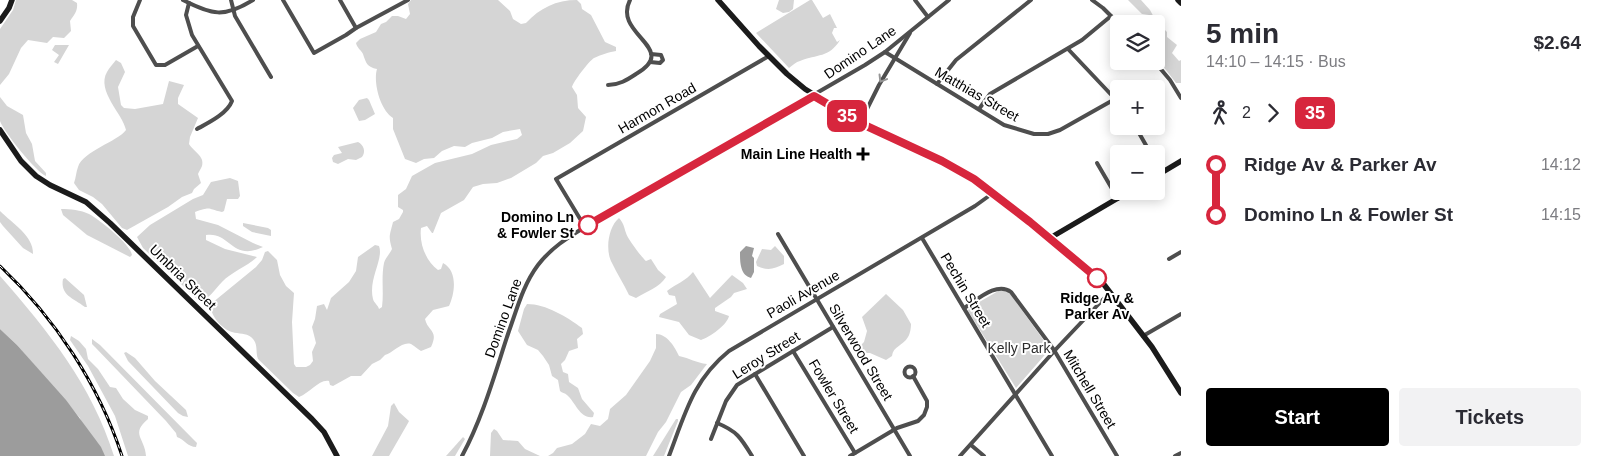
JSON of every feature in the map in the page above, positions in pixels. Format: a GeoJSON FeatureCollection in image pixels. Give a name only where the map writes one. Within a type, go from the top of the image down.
{"type":"FeatureCollection","features":[{"type":"Feature","properties":{"kind":"main road"},"geometry":{"type":"LineString","coordinates":[[718,0],[769,56],[792,79],[814,96],[860,123],[954,167],[978,182],[1050,238],[1102,282],[1160,359],[1181,393]]}},
{"type":"Feature","properties":{"kind":"main road"},"geometry":{"type":"LineString","coordinates":[[1178,0],[1181,3]]}},
{"type":"Feature","properties":{"kind":"main road"},"geometry":{"type":"LineString","coordinates":[[0,21],[10,1]]}},
{"type":"Feature","properties":{"kind":"main road","name":"Umbria Street"},"geometry":{"type":"LineString","coordinates":[[0,130],[21,161],[32,173],[45,183],[89,205],[110,222],[316,423],[328,438],[337,456]]}},
{"type":"Feature","properties":{"kind":"main road"},"geometry":{"type":"LineString","coordinates":[[1165,170],[1181,161]]}},
{"type":"Feature","properties":{"kind":"main road"},"geometry":{"type":"LineString","coordinates":[[1050,238],[1116,200]]}},
{"type":"Feature","properties":{"kind":"street"},"geometry":{"type":"LineString","coordinates":[[140,0],[132,19],[133,26],[155,64],[160,66],[198,46]]}},
{"type":"Feature","properties":{"kind":"street"},"geometry":{"type":"LineString","coordinates":[[183,0],[208,11],[233,11],[253,0]]}},
{"type":"Feature","properties":{"kind":"street"},"geometry":{"type":"LineString","coordinates":[[231,0],[235,16],[271,76]]}},
{"type":"Feature","properties":{"kind":"street"},"geometry":{"type":"LineString","coordinates":[[283,0],[314,53],[408,0]]}},
{"type":"Feature","properties":{"kind":"street"},"geometry":{"type":"LineString","coordinates":[[340,0],[356,28]]}},
{"type":"Feature","properties":{"kind":"street"},"geometry":{"type":"LineString","coordinates":[[395,0],[398,5]]}},
{"type":"Feature","properties":{"kind":"street"},"geometry":{"type":"LineString","coordinates":[[608,85],[621,83],[642,71],[650,62],[651,54],[648,45],[628,22],[626,12],[630,0]]}},
{"type":"Feature","properties":{"kind":"street"},"geometry":{"type":"LineString","coordinates":[[915,0],[928,17]]}},
{"type":"Feature","properties":{"kind":"street","name":"Domino Lane"},"geometry":{"type":"LineString","coordinates":[[462,456],[479,418],[519,302],[530,278],[550,252],[567,238],[585,227],[814,96],[885,52],[949,0]]}},
{"type":"Feature","properties":{"kind":"street"},"geometry":{"type":"LineString","coordinates":[[937,84],[957,59],[1031,0]]}},
{"type":"Feature","properties":{"kind":"street"},"geometry":{"type":"LineString","coordinates":[[1092,0],[1110,15]]}},
{"type":"Feature","properties":{"kind":"street"},"geometry":{"type":"LineString","coordinates":[[189,3],[186,15],[190,30],[232,101],[218,116],[196,129]]}},
{"type":"Feature","properties":{"kind":"street"},"geometry":{"type":"LineString","coordinates":[[979,109],[990,94],[1089,36],[1110,17]]}},
{"type":"Feature","properties":{"kind":"street","name":"Domino Lane"},"geometry":{"type":"LineString","coordinates":[[860,123],[879,85],[911,31]]}},
{"type":"Feature","properties":{"kind":"street"},"geometry":{"type":"LineString","coordinates":[[1068,49],[1110,94]]}},
{"type":"Feature","properties":{"kind":"street","name":"Matthias Street"},"geometry":{"type":"LineString","coordinates":[[885,52],[1009,127],[1034,134],[1044,135],[1060,130],[1110,102]]}},
{"type":"Feature","properties":{"kind":"street"},"geometry":{"type":"LineString","coordinates":[[650,62],[660,63],[663,60],[661,55],[651,54]]}},
{"type":"Feature","properties":{"kind":"street","name":"Harmon Road"},"geometry":{"type":"LineString","coordinates":[[585,227],[556,179],[769,56]]}},
{"type":"Feature","properties":{"kind":"street"},"geometry":{"type":"LineString","coordinates":[[1162,70],[1181,98]]}},
{"type":"Feature","properties":{"kind":"street"},"geometry":{"type":"LineString","coordinates":[[1097,163],[1110,185]]}},
{"type":"Feature","properties":{"kind":"street","name":"Paoli Avenue"},"geometry":{"type":"LineString","coordinates":[[669,456],[693,394],[713,365],[735,346],[922,238],[981,203],[993,193]]}},
{"type":"Feature","properties":{"kind":"street","name":"Silverwood Street"},"geometry":{"type":"LineString","coordinates":[[778,234],[910,456]]}},
{"type":"Feature","properties":{"kind":"street","name":"Pechin Street"},"geometry":{"type":"LineString","coordinates":[[922,238],[1052,456]]}},
{"type":"Feature","properties":{"kind":"street"},"geometry":{"type":"LineString","coordinates":[[1169,259],[1181,252]]}},
{"type":"Feature","properties":{"kind":"street","name":"Mitchell Street"},"geometry":{"type":"LineString","coordinates":[[964,308],[995,290],[1004,288],[1013,294],[1054,350],[1117,456]]}},
{"type":"Feature","properties":{"kind":"street"},"geometry":{"type":"LineString","coordinates":[[960,456],[1054,350],[1110,292]]}},
{"type":"Feature","properties":{"kind":"street"},"geometry":{"type":"LineString","coordinates":[[1143,336],[1181,314]]}},
{"type":"Feature","properties":{"kind":"street","name":"Leroy Street"},"geometry":{"type":"LineString","coordinates":[[711,439],[731,392],[741,382],[833,327]]}},
{"type":"Feature","properties":{"kind":"street","name":"Fowler Street"},"geometry":{"type":"LineString","coordinates":[[793,350],[852,455]]}},
{"type":"Feature","properties":{"kind":"street"},"geometry":{"type":"LineString","coordinates":[[755,374],[804,456]]}},
{"type":"Feature","properties":{"kind":"street"},"geometry":{"type":"LineString","coordinates":[[852,455],[894,430],[922,418],[926,410],[926,398],[913,376]]}},
{"type":"Feature","properties":{"kind":"street"},"geometry":{"type":"LineString","coordinates":[[717,423],[738,434],[752,456]]}},
{"type":"Feature","properties":{"kind":"street"},"geometry":{"type":"LineString","coordinates":[[971,444],[984,456]]}},
{"type":"Feature","properties":{"kind":"street"},"geometry":{"type":"LineString","coordinates":[[1175,456],[1181,453]]}},
{"type":"Feature","properties":{"kind":"green space"},"geometry":{"type":"Polygon","coordinates":[[[16,0],[72,0],[77,3],[77,8],[70,21],[71,31],[64,38],[53,37],[47,43],[28,40],[21,48],[9,74],[0,85],[0,29],[13,10],[16,0]]]}},
{"type":"Feature","properties":{"kind":"green space"},"geometry":{"type":"Polygon","coordinates":[[[411,0],[498,0],[510,11],[513,19],[521,24],[526,23],[537,13],[555,3],[577,0],[581,4],[582,9],[591,15],[605,42],[616,47],[616,51],[594,58],[573,84],[572,87],[577,95],[578,108],[586,117],[583,131],[570,143],[553,153],[543,156],[536,163],[511,178],[497,183],[473,187],[464,200],[441,213],[433,233],[427,226],[421,228],[422,246],[430,262],[438,270],[441,269],[443,263],[448,267],[454,283],[453,295],[449,306],[433,310],[425,319],[434,337],[431,347],[421,351],[411,344],[404,344],[372,364],[361,376],[351,376],[333,386],[330,385],[329,381],[322,382],[299,397],[258,359],[256,345],[251,337],[228,331],[220,325],[212,311],[212,303],[256,267],[262,260],[265,252],[268,251],[277,260],[280,275],[286,286],[294,293],[292,322],[294,364],[296,367],[310,365],[313,361],[312,352],[316,343],[312,327],[317,306],[324,304],[327,310],[331,298],[349,282],[356,271],[358,257],[375,245],[379,246],[380,251],[372,292],[374,302],[379,309],[382,307],[384,263],[392,249],[390,233],[393,222],[399,219],[403,212],[398,207],[398,195],[406,189],[412,176],[435,163],[472,154],[491,145],[517,139],[522,135],[520,129],[503,132],[492,138],[472,143],[465,147],[454,146],[442,151],[434,158],[424,159],[416,163],[405,159],[393,129],[393,118],[384,109],[381,102],[376,81],[377,69],[367,64],[356,43],[360,39],[376,32],[381,24],[392,16],[406,19],[410,14],[408,4],[411,0]]]}},
{"type":"Feature","properties":{"kind":"green space"},"geometry":{"type":"Polygon","coordinates":[[[779,0],[794,0],[793,9],[783,13],[776,9],[779,0]]]}},
{"type":"Feature","properties":{"kind":"green space"},"geometry":{"type":"Polygon","coordinates":[[[812,0],[823,18],[830,14],[837,28],[834,28],[832,33],[837,42],[840,40],[827,53],[799,61],[789,68],[756,33],[812,0]]]}},
{"type":"Feature","properties":{"kind":"green space"},"geometry":{"type":"Polygon","coordinates":[[[1128,0],[1141,0],[1153,15],[1142,14],[1128,0]]]}},
{"type":"Feature","properties":{"kind":"green space"},"geometry":{"type":"Polygon","coordinates":[[[1165,30],[1167,37],[1177,45],[1172,53],[1179,61],[1181,60],[1181,83],[1176,83],[1165,69],[1165,30]]]}},
{"type":"Feature","properties":{"kind":"green space"},"geometry":{"type":"Polygon","coordinates":[[[55,45],[69,45],[58,64],[54,62],[59,55],[52,50],[55,45]]]}},
{"type":"Feature","properties":{"kind":"green space"},"geometry":{"type":"Polygon","coordinates":[[[116,60],[121,63],[125,72],[118,87],[121,105],[124,108],[135,109],[163,104],[169,81],[184,85],[178,98],[178,104],[198,118],[189,144],[202,159],[202,167],[198,174],[201,183],[192,193],[127,230],[122,228],[102,204],[79,190],[74,183],[81,161],[126,130],[105,87],[107,72],[116,60]]]}},
{"type":"Feature","properties":{"kind":"green space"},"geometry":{"type":"Polygon","coordinates":[[[0,97],[7,106],[23,115],[26,133],[32,144],[35,161],[46,173],[46,176],[13,142],[0,121],[0,97]]]}},
{"type":"Feature","properties":{"kind":"green space"},"geometry":{"type":"Polygon","coordinates":[[[367,98],[375,114],[359,121],[353,108],[359,100],[367,98]]]}},
{"type":"Feature","properties":{"kind":"green space"},"geometry":{"type":"Polygon","coordinates":[[[358,142],[364,149],[362,157],[356,160],[348,159],[338,164],[333,162],[332,158],[334,155],[342,153],[338,147],[358,142]]]}},
{"type":"Feature","properties":{"kind":"green space"},"geometry":{"type":"Polygon","coordinates":[[[230,178],[238,181],[240,196],[238,199],[227,199],[224,211],[222,212],[207,209],[195,212],[196,219],[218,225],[263,247],[253,251],[244,251],[221,237],[206,235],[206,240],[225,249],[257,257],[226,278],[209,296],[199,301],[143,248],[137,237],[150,225],[203,195],[211,182],[230,178]]]}},
{"type":"Feature","properties":{"kind":"green space"},"geometry":{"type":"Polygon","coordinates":[[[61,209],[79,211],[94,217],[126,245],[132,255],[130,257],[87,235],[63,215],[61,209]]]}},
{"type":"Feature","properties":{"kind":"green space"},"geometry":{"type":"Polygon","coordinates":[[[0,211],[30,241],[33,254],[23,248],[3,226],[0,222],[0,211]]]}},
{"type":"Feature","properties":{"kind":"green space"},"geometry":{"type":"Polygon","coordinates":[[[619,218],[627,236],[639,253],[646,261],[651,259],[658,270],[666,277],[657,286],[636,298],[629,295],[610,258],[608,246],[610,233],[619,218]]]}},
{"type":"Feature","properties":{"kind":"green space"},"geometry":{"type":"Polygon","coordinates":[[[243,223],[268,228],[271,230],[271,236],[252,232],[243,226],[243,223]]]}},
{"type":"Feature","properties":{"kind":"green space"},"geometry":{"type":"Polygon","coordinates":[[[775,246],[784,256],[784,264],[771,269],[757,266],[756,262],[762,249],[771,250],[775,246]]]}},
{"type":"Feature","properties":{"kind":"green space"},"geometry":{"type":"Polygon","coordinates":[[[693,272],[710,298],[732,275],[743,283],[747,289],[734,293],[715,308],[715,311],[729,316],[728,319],[718,330],[701,340],[689,335],[679,322],[659,317],[660,314],[677,304],[675,296],[669,295],[667,291],[693,272]]]}},
{"type":"Feature","properties":{"kind":"green space"},"geometry":{"type":"Polygon","coordinates":[[[0,276],[35,317],[81,382],[105,430],[114,456],[88,456],[80,418],[17,345],[0,329],[0,276]]]}},
{"type":"Feature","properties":{"kind":"green space"},"geometry":{"type":"Polygon","coordinates":[[[65,278],[84,295],[87,307],[65,293],[63,279],[65,278]]]}},
{"type":"Feature","properties":{"kind":"green space","name":"Kelly Park"},"geometry":{"type":"Polygon","coordinates":[[[1000,290],[1007,291],[1011,295],[1050,349],[1016,388],[968,311],[969,308],[1000,290]]]}},
{"type":"Feature","properties":{"kind":"green space"},"geometry":{"type":"Polygon","coordinates":[[[886,294],[903,310],[911,324],[908,337],[894,350],[892,356],[886,360],[870,353],[857,353],[855,351],[864,342],[867,331],[862,317],[886,294]]]}},
{"type":"Feature","properties":{"kind":"green space"},"geometry":{"type":"Polygon","coordinates":[[[527,304],[549,309],[582,328],[583,334],[577,339],[578,348],[569,351],[561,364],[563,372],[568,374],[569,382],[578,388],[582,399],[594,413],[593,417],[585,416],[581,413],[570,398],[560,391],[558,380],[552,376],[549,365],[543,356],[538,350],[527,345],[518,331],[527,304]]]}},
{"type":"Feature","properties":{"kind":"green space"},"geometry":{"type":"Polygon","coordinates":[[[656,334],[664,336],[673,345],[679,356],[707,364],[691,385],[681,392],[646,456],[548,456],[557,448],[572,444],[585,434],[591,424],[600,426],[608,419],[610,409],[626,395],[650,361],[656,348],[656,334]]]}},
{"type":"Feature","properties":{"kind":"green space"},"geometry":{"type":"Polygon","coordinates":[[[71,336],[86,349],[88,359],[98,369],[110,387],[116,388],[123,399],[135,410],[148,416],[139,433],[146,456],[128,456],[115,416],[88,366],[70,340],[71,336]]]}},
{"type":"Feature","properties":{"kind":"green space"},"geometry":{"type":"Polygon","coordinates":[[[92,339],[197,443],[196,447],[177,437],[166,421],[92,344],[92,339]]]}},
{"type":"Feature","properties":{"kind":"green space"},"geometry":{"type":"Polygon","coordinates":[[[126,352],[135,358],[155,381],[186,410],[188,417],[178,413],[128,361],[124,353],[126,352]]]}},
{"type":"Feature","properties":{"kind":"green space"},"geometry":{"type":"Polygon","coordinates":[[[394,403],[399,412],[409,421],[389,456],[372,456],[388,426],[391,406],[394,403]]]}},
{"type":"Feature","properties":{"kind":"green space"},"geometry":{"type":"Polygon","coordinates":[[[676,419],[678,421],[664,456],[653,456],[676,419]]]}},
{"type":"Feature","properties":{"kind":"green space"},"geometry":{"type":"Polygon","coordinates":[[[494,429],[503,440],[518,441],[525,449],[540,456],[490,456],[491,433],[494,429]]]}},
{"type":"Feature","properties":{"kind":"green space"},"geometry":{"type":"Polygon","coordinates":[[[463,437],[465,439],[455,456],[446,456],[463,437]]]}},
{"type":"Feature","properties":{"kind":"shaded area"},"geometry":{"type":"Polygon","coordinates":[[[746,246],[754,248],[752,256],[754,258],[754,272],[751,278],[745,274],[741,264],[740,252],[746,246]]]}},
{"type":"Feature","properties":{"kind":"shaded area"},"geometry":{"type":"Polygon","coordinates":[[[0,329],[17,345],[66,400],[101,447],[105,456],[0,456],[0,329]]]}},
{"type":"Feature","properties":{"kind":"railway"},"geometry":{"type":"LineString","coordinates":[[0,266],[39,308],[73,354],[101,404],[122,456]]}},
{"type":"Feature","properties":{"kind":"bus line","name":"35"},"geometry":{"type":"LineString","coordinates":[[588,225],[814,96],[860,123],[942,161],[974,179],[1050,238],[1097,278]]}},
{"type":"Feature","properties":{"kind":"place","name":"Main Line Health"},"geometry":{"type":"Point","coordinates":[863,154]}},
{"type":"Feature","properties":{"kind":"place","name":"Domino Ln & Fowler St"},"geometry":{"type":"Point","coordinates":[588,225]}},
{"type":"Feature","properties":{"kind":"place","name":"Ridge Av & Parker Av"},"geometry":{"type":"Point","coordinates":[1097,278]}}]}
